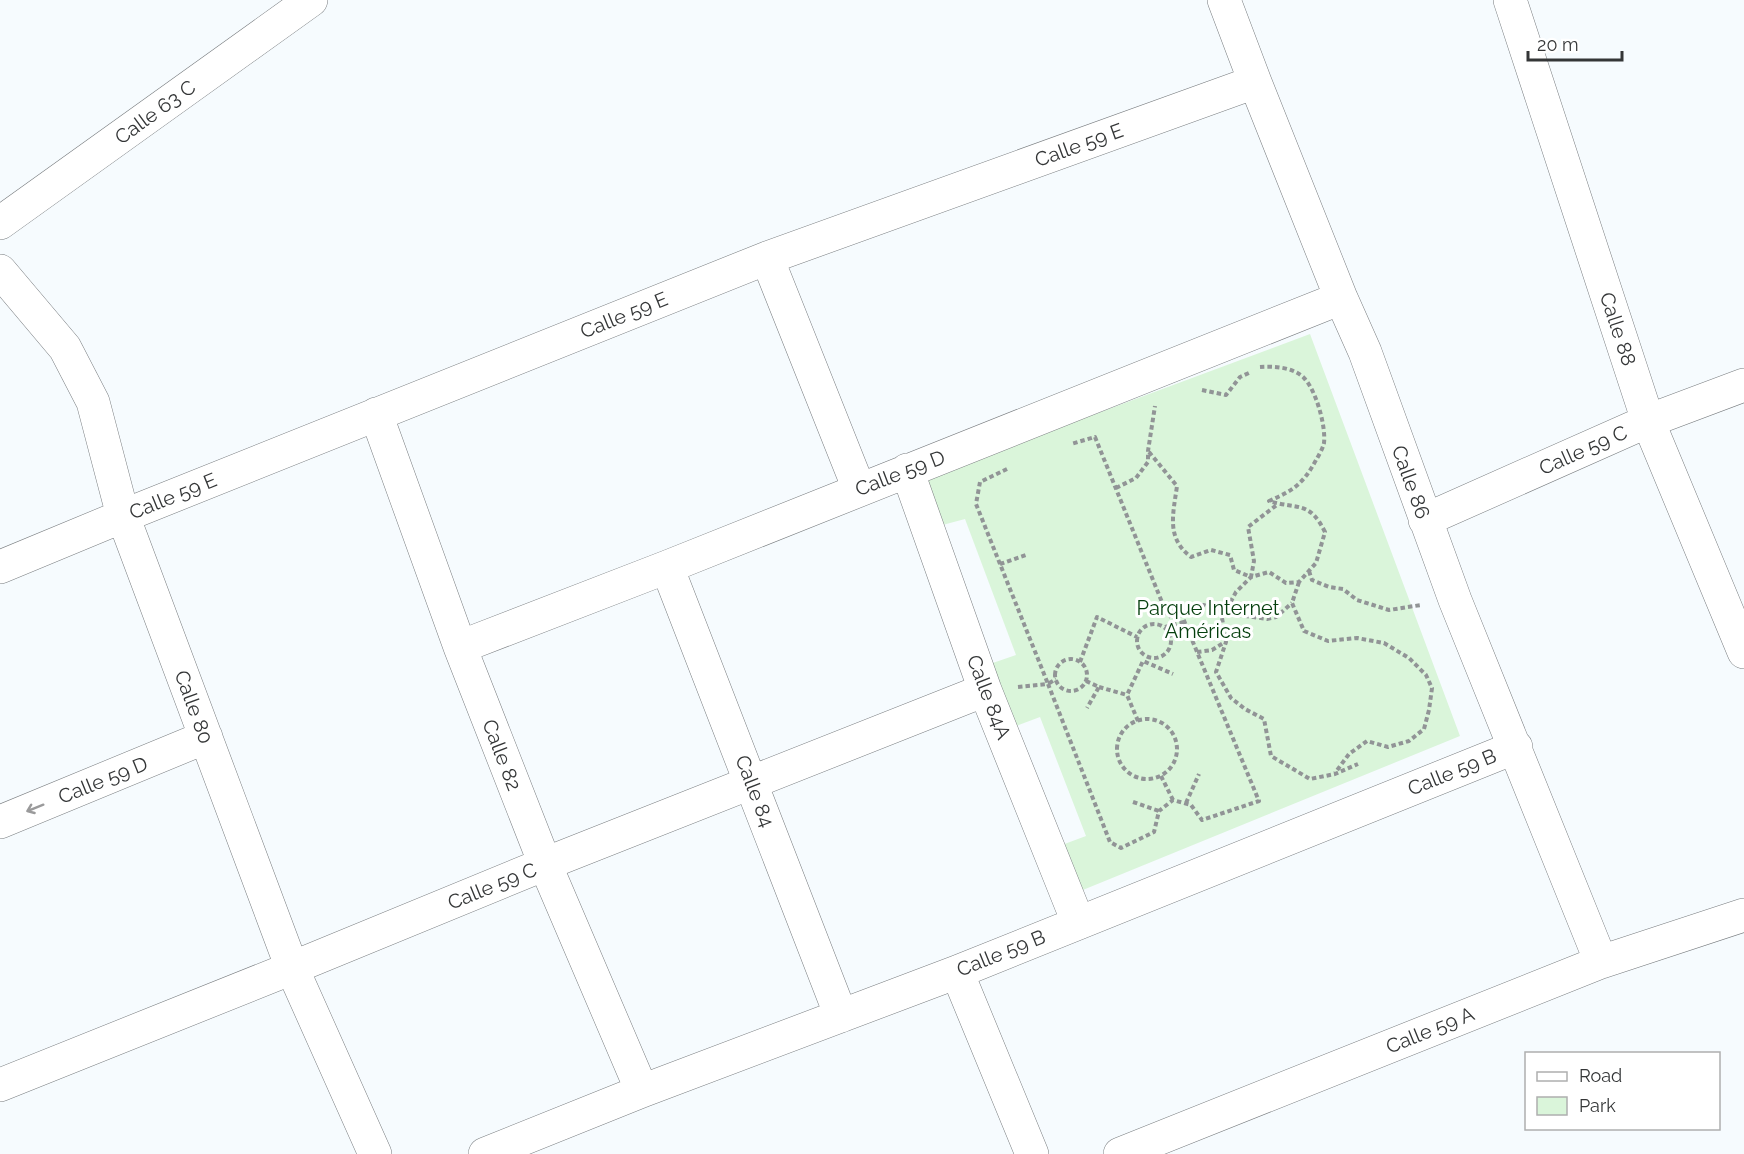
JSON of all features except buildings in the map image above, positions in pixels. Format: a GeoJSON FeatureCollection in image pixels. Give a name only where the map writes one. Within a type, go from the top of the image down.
{"type":"FeatureCollection","features":[{"type":"Feature","properties":{"kind":"street","name":"Calle 63 C"},"geometry":{"type":"LineString","coordinates":[[0,223],[311,0]]}},
{"type":"Feature","properties":{"kind":"street","name":"Calle 86"},"geometry":{"type":"LineString","coordinates":[[1224,0],[1341,298],[1365,352],[1455,600],[1601,962]]}},
{"type":"Feature","properties":{"kind":"street","name":"Calle 88"},"geometry":{"type":"LineString","coordinates":[[1510,0],[1648,421],[1744,652]]}},
{"type":"Feature","properties":{"kind":"street","name":"Calle 59 E"},"geometry":{"type":"LineString","coordinates":[[0,567],[767,258],[1255,82]]}},
{"type":"Feature","properties":{"kind":"street"},"geometry":{"type":"LineString","coordinates":[[767,258],[860,489]]}},
{"type":"Feature","properties":{"kind":"street","name":"Calle 80"},"geometry":{"type":"LineString","coordinates":[[0,271],[65,348],[93,402],[123,516],[292,968],[375,1154]]}},
{"type":"Feature","properties":{"kind":"street","name":"Calle 59 D"},"geometry":{"type":"LineString","coordinates":[[460,647],[667,567],[1341,298]]}},
{"type":"Feature","properties":{"kind":"street","name":"Calle 59 C"},"geometry":{"type":"LineString","coordinates":[[1425,520],[1648,421],[1744,385]]}},
{"type":"Feature","properties":{"kind":"street","name":"Calle 82"},"geometry":{"type":"LineString","coordinates":[[376,414],[460,647],[545,864],[642,1091]]}},
{"type":"Feature","properties":{"kind":"street","name":"Calle 84A"},"geometry":{"type":"LineString","coordinates":[[907,470],[985,690],[1078,922]]}},
{"type":"Feature","properties":{"kind":"street","name":"Calle 84"},"geometry":{"type":"LineString","coordinates":[[667,567],[841,1016]]}},
{"type":"Feature","properties":{"kind":"street","name":"Calle 59 C"},"geometry":{"type":"LineString","coordinates":[[0,1085],[545,864],[985,690]]}},
{"type":"Feature","properties":{"kind":"street","name":"Calle 59 D"},"geometry":{"type":"LineString","coordinates":[[0,822],[206,737]]}},
{"type":"Feature","properties":{"kind":"street","name":"Calle 59 B"},"geometry":{"type":"LineString","coordinates":[[485,1154],[642,1091],[957,972],[1516,747]]}},
{"type":"Feature","properties":{"kind":"street","name":"Calle 59 A"},"geometry":{"type":"LineString","coordinates":[[1120,1154],[1601,962],[1744,915]]}},
{"type":"Feature","properties":{"kind":"street"},"geometry":{"type":"LineString","coordinates":[[957,972],[1032,1154]]}},
{"type":"Feature","properties":{"kind":"path"},"geometry":{"type":"LineString","coordinates":[[1064,446],[1095,437],[1168,617],[1192,605],[1204,605],[1225,613],[1267,619],[1276,617],[1292,603],[1299,582],[1316,563],[1325,532],[1319,519],[1304,508],[1269,501],[1297,487],[1311,469],[1324,444],[1322,420],[1312,390],[1303,377],[1275,366],[1260,367],[1240,377],[1226,395],[1202,390],[1194,392]]}},
{"type":"Feature","properties":{"kind":"path"},"geometry":{"type":"LineString","coordinates":[[1116,489],[1136,478],[1148,462],[1155,403]]}},
{"type":"Feature","properties":{"kind":"path"},"geometry":{"type":"LineString","coordinates":[[1148,451],[1177,486],[1173,514],[1174,534],[1181,549],[1191,557],[1211,550],[1230,555],[1234,570],[1251,577]]}},
{"type":"Feature","properties":{"kind":"path"},"geometry":{"type":"LineString","coordinates":[[1011,467],[980,482],[976,504],[1110,842],[1121,848],[1154,831],[1159,812],[1173,800]]}},
{"type":"Feature","properties":{"kind":"path"},"geometry":{"type":"LineString","coordinates":[[1251,577],[1254,561],[1248,527],[1278,504]]}},
{"type":"Feature","properties":{"kind":"path"},"geometry":{"type":"LineString","coordinates":[[1000,564],[1026,555]]}},
{"type":"Feature","properties":{"kind":"path"},"geometry":{"type":"LineString","coordinates":[[1309,571],[1312,580],[1329,587],[1343,589],[1357,600],[1389,610],[1455,600]]}},
{"type":"Feature","properties":{"kind":"path"},"geometry":{"type":"LineString","coordinates":[[1299,582],[1286,583],[1269,572],[1251,577],[1236,592],[1222,618],[1226,642],[1216,672],[1231,698],[1264,719],[1271,756],[1310,779],[1335,774],[1358,764]]}},
{"type":"Feature","properties":{"kind":"path"},"geometry":{"type":"LineString","coordinates":[[1292,603],[1304,631],[1328,641],[1357,639],[1384,643],[1409,658],[1426,675],[1432,688],[1430,710],[1424,729],[1409,741],[1388,747],[1367,741],[1349,754],[1335,774]]}},
{"type":"Feature","properties":{"kind":"path"},"geometry":{"type":"LineString","coordinates":[[1161,776],[1173,800],[1191,805],[1202,820],[1259,801],[1180,611]]}},
{"type":"Feature","properties":{"kind":"path"},"geometry":{"type":"LineString","coordinates":[[1080,662],[1097,617],[1137,637]]}},
{"type":"Feature","properties":{"kind":"path"},"geometry":{"type":"LineString","coordinates":[[1173,674],[1144,659],[1138,648],[1137,637],[1139,631],[1148,625],[1165,627],[1184,622]]}},
{"type":"Feature","properties":{"kind":"path"},"geometry":{"type":"LineString","coordinates":[[1144,659],[1158,658],[1168,652],[1172,641],[1165,627]]}},
{"type":"Feature","properties":{"kind":"path"},"geometry":{"type":"LineString","coordinates":[[1197,652],[1212,650],[1226,642]]}},
{"type":"Feature","properties":{"kind":"path"},"geometry":{"type":"LineString","coordinates":[[1070,659],[1080,662],[1087,670],[1086,681],[1080,689],[1070,691],[1061,688],[1056,679],[1057,669],[1064,661],[1070,659]]}},
{"type":"Feature","properties":{"kind":"path"},"geometry":{"type":"LineString","coordinates":[[1138,721],[1127,695],[1144,659]]}},
{"type":"Feature","properties":{"kind":"path"},"geometry":{"type":"LineString","coordinates":[[985,690],[1048,684],[1056,679]]}},
{"type":"Feature","properties":{"kind":"path"},"geometry":{"type":"LineString","coordinates":[[1086,681],[1127,695]]}},
{"type":"Feature","properties":{"kind":"path"},"geometry":{"type":"LineString","coordinates":[[1087,708],[1099,687]]}},
{"type":"Feature","properties":{"kind":"path"},"geometry":{"type":"LineString","coordinates":[[1148,719],[1166,726],[1173,733],[1177,742],[1175,762],[1161,776],[1141,779],[1124,768],[1119,760],[1118,741],[1129,725],[1148,719]]}},
{"type":"Feature","properties":{"kind":"path"},"geometry":{"type":"LineString","coordinates":[[1186,804],[1198,774]]}},
{"type":"Feature","properties":{"kind":"path"},"geometry":{"type":"LineString","coordinates":[[1133,802],[1159,812]]}},
{"type":"Feature","properties":{"kind":"green space","name":"Parque Internet Américas"},"geometry":{"type":"Polygon","coordinates":[[[1310,334],[1460,736],[1073,894],[1051,849],[1086,836],[1040,717],[1011,728],[984,666],[1016,655],[965,519],[935,527],[919,494],[934,474],[1310,334]]]}}]}
